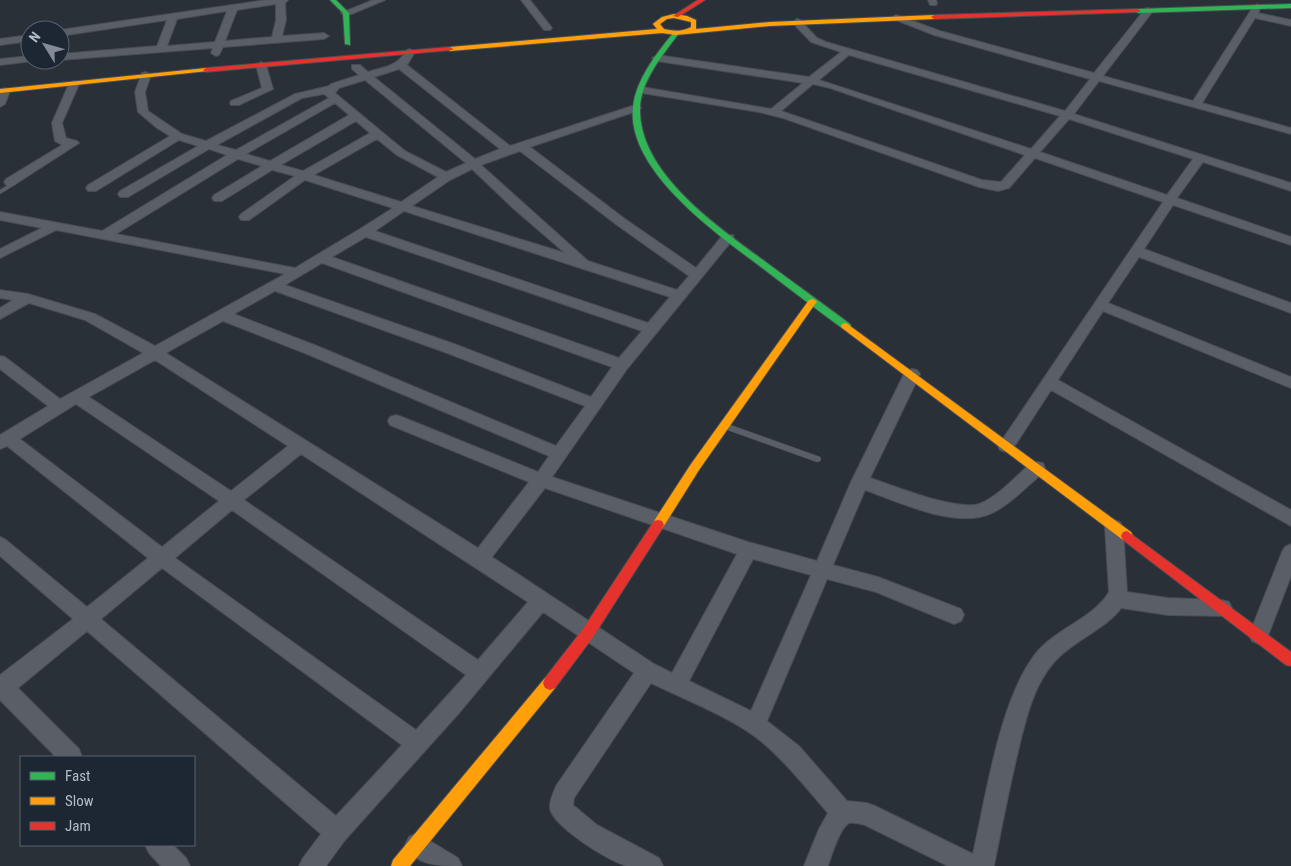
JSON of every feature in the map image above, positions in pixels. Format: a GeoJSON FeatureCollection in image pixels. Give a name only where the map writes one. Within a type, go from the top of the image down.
{"type":"FeatureCollection","features":[{"type":"Feature","properties":{"kind":"main road"},"geometry":{"type":"LineString","coordinates":[[70,62],[217,50],[339,43],[346,13],[333,0]]}},
{"type":"Feature","properties":{"kind":"main road"},"geometry":{"type":"LineString","coordinates":[[2,91],[146,75],[410,52],[660,26],[702,0]]}},
{"type":"Feature","properties":{"kind":"main road"},"geometry":{"type":"LineString","coordinates":[[1161,0],[1256,7]]}},
{"type":"Feature","properties":{"kind":"main road"},"geometry":{"type":"LineString","coordinates":[[604,24],[660,26],[676,33],[690,30],[797,22],[1291,6]]}},
{"type":"Feature","properties":{"kind":"main road"},"geometry":{"type":"LineString","coordinates":[[676,16],[690,18],[705,16]]}},
{"type":"Feature","properties":{"kind":"main road"},"geometry":{"type":"LineString","coordinates":[[690,18],[696,25],[690,30]]}},
{"type":"Feature","properties":{"kind":"main road"},"geometry":{"type":"LineString","coordinates":[[530,29],[552,28]]}},
{"type":"Feature","properties":{"kind":"main road"},"geometry":{"type":"LineString","coordinates":[[676,33],[657,58],[636,108],[644,143],[650,159],[659,173],[690,206],[728,238],[812,302],[912,374],[1291,660]]}},
{"type":"Feature","properties":{"kind":"main road"},"geometry":{"type":"LineString","coordinates":[[0,73],[37,70]]}},
{"type":"Feature","properties":{"kind":"main road"},"geometry":{"type":"LineString","coordinates":[[399,866],[532,706],[588,633],[695,467],[812,302]]}},
{"type":"Feature","properties":{"kind":"street"},"geometry":{"type":"LineString","coordinates":[[70,32],[284,0]]}},
{"type":"Feature","properties":{"kind":"street"},"geometry":{"type":"LineString","coordinates":[[346,13],[381,0]]}},
{"type":"Feature","properties":{"kind":"street"},"geometry":{"type":"LineString","coordinates":[[525,0],[552,28]]}},
{"type":"Feature","properties":{"kind":"street"},"geometry":{"type":"LineString","coordinates":[[276,41],[281,20],[280,1]]}},
{"type":"Feature","properties":{"kind":"street"},"geometry":{"type":"LineString","coordinates":[[1196,105],[1256,7],[1291,23]]}},
{"type":"Feature","properties":{"kind":"street"},"geometry":{"type":"LineString","coordinates":[[217,50],[233,8]]}},
{"type":"Feature","properties":{"kind":"street"},"geometry":{"type":"LineString","coordinates":[[642,90],[773,112],[998,188],[1005,185],[1067,115],[1148,11]]}},
{"type":"Feature","properties":{"kind":"street"},"geometry":{"type":"LineString","coordinates":[[161,49],[173,16]]}},
{"type":"Feature","properties":{"kind":"street"},"geometry":{"type":"LineString","coordinates":[[896,18],[931,31],[1291,131]]}},
{"type":"Feature","properties":{"kind":"street"},"geometry":{"type":"LineString","coordinates":[[797,22],[814,40],[848,52],[1067,115],[1291,187]]}},
{"type":"Feature","properties":{"kind":"street"},"geometry":{"type":"LineString","coordinates":[[105,54],[117,25]]}},
{"type":"Feature","properties":{"kind":"street"},"geometry":{"type":"LineString","coordinates":[[0,42],[20,39]]}},
{"type":"Feature","properties":{"kind":"street"},"geometry":{"type":"LineString","coordinates":[[70,61],[105,54],[161,49],[217,50],[276,41],[339,43]]}},
{"type":"Feature","properties":{"kind":"street"},"geometry":{"type":"LineString","coordinates":[[105,234],[333,94],[367,77],[400,65],[406,61],[410,52]]}},
{"type":"Feature","properties":{"kind":"street"},"geometry":{"type":"LineString","coordinates":[[773,112],[848,52]]}},
{"type":"Feature","properties":{"kind":"street"},"geometry":{"type":"LineString","coordinates":[[657,58],[812,81],[833,86],[1291,241]]}},
{"type":"Feature","properties":{"kind":"street"},"geometry":{"type":"LineString","coordinates":[[0,62],[20,61]]}},
{"type":"Feature","properties":{"kind":"street"},"geometry":{"type":"LineString","coordinates":[[235,103],[268,89],[261,65]]}},
{"type":"Feature","properties":{"kind":"street"},"geometry":{"type":"LineString","coordinates":[[400,65],[508,150]]}},
{"type":"Feature","properties":{"kind":"street"},"geometry":{"type":"LineString","coordinates":[[356,67],[472,163],[585,264]]}},
{"type":"Feature","properties":{"kind":"street"},"geometry":{"type":"LineString","coordinates":[[146,75],[140,92],[143,112],[178,136],[585,264],[679,296]]}},
{"type":"Feature","properties":{"kind":"street"},"geometry":{"type":"LineString","coordinates":[[12,183],[74,143],[61,141],[57,124],[74,84]]}},
{"type":"Feature","properties":{"kind":"street"},"geometry":{"type":"LineString","coordinates":[[0,104],[2,91]]}},
{"type":"Feature","properties":{"kind":"street"},"geometry":{"type":"LineString","coordinates":[[124,194],[206,146],[299,96],[333,94],[377,134],[412,161],[446,177]]}},
{"type":"Feature","properties":{"kind":"street"},"geometry":{"type":"LineString","coordinates":[[417,743],[162,558],[4,440],[59,407],[224,316],[365,232],[446,177],[472,163],[636,108]]}},
{"type":"Feature","properties":{"kind":"street"},"geometry":{"type":"LineString","coordinates":[[218,198],[356,116]]}},
{"type":"Feature","properties":{"kind":"street"},"geometry":{"type":"LineString","coordinates":[[244,217],[303,176],[377,134]]}},
{"type":"Feature","properties":{"kind":"street"},"geometry":{"type":"LineString","coordinates":[[92,188],[178,136]]}},
{"type":"Feature","properties":{"kind":"street"},"geometry":{"type":"LineString","coordinates":[[521,146],[696,275]]}},
{"type":"Feature","properties":{"kind":"street"},"geometry":{"type":"LineString","coordinates":[[1006,446],[1170,200],[1201,157]]}},
{"type":"Feature","properties":{"kind":"street"},"geometry":{"type":"LineString","coordinates":[[0,216],[105,234],[297,272]]}},
{"type":"Feature","properties":{"kind":"street"},"geometry":{"type":"LineString","coordinates":[[0,254],[55,226]]}},
{"type":"Feature","properties":{"kind":"street"},"geometry":{"type":"LineString","coordinates":[[365,232],[650,329]]}},
{"type":"Feature","properties":{"kind":"street"},"geometry":{"type":"LineString","coordinates":[[480,559],[541,480],[622,365],[650,329],[728,238]]}},
{"type":"Feature","properties":{"kind":"street"},"geometry":{"type":"LineString","coordinates":[[1136,251],[1291,308]]}},
{"type":"Feature","properties":{"kind":"street"},"geometry":{"type":"LineString","coordinates":[[321,258],[622,365]]}},
{"type":"Feature","properties":{"kind":"street"},"geometry":{"type":"LineString","coordinates":[[274,286],[452,349],[595,404]]}},
{"type":"Feature","properties":{"kind":"street"},"geometry":{"type":"LineString","coordinates":[[0,294],[28,298],[90,317],[156,353],[299,446],[480,559],[588,633],[647,670],[769,734],[791,754],[844,813]]}},
{"type":"Feature","properties":{"kind":"street"},"geometry":{"type":"LineString","coordinates":[[0,314],[28,298]]}},
{"type":"Feature","properties":{"kind":"street"},"geometry":{"type":"LineString","coordinates":[[1100,305],[1291,383]]}},
{"type":"Feature","properties":{"kind":"street"},"geometry":{"type":"LineString","coordinates":[[224,316],[312,350],[560,454]]}},
{"type":"Feature","properties":{"kind":"street"},"geometry":{"type":"LineString","coordinates":[[0,361],[59,407]]}},
{"type":"Feature","properties":{"kind":"street"},"geometry":{"type":"LineString","coordinates":[[755,725],[860,482],[912,374]]}},
{"type":"Feature","properties":{"kind":"street"},"geometry":{"type":"LineString","coordinates":[[1049,382],[1291,519]]}},
{"type":"Feature","properties":{"kind":"street"},"geometry":{"type":"LineString","coordinates":[[77,397],[232,501],[480,673]]}},
{"type":"Feature","properties":{"kind":"street"},"geometry":{"type":"LineString","coordinates":[[396,421],[541,480],[748,550],[878,585],[954,615]]}},
{"type":"Feature","properties":{"kind":"street"},"geometry":{"type":"LineString","coordinates":[[70,756],[1,688],[299,446]]}},
{"type":"Feature","properties":{"kind":"street"},"geometry":{"type":"LineString","coordinates":[[860,482],[947,508],[964,511],[979,510],[991,505],[1037,468]]}},
{"type":"Feature","properties":{"kind":"street"},"geometry":{"type":"LineString","coordinates":[[982,866],[1005,760],[1023,693],[1032,675],[1044,659],[1063,641],[1113,604],[1118,592],[1114,526]]}},
{"type":"Feature","properties":{"kind":"street"},"geometry":{"type":"LineString","coordinates":[[0,545],[337,832]]}},
{"type":"Feature","properties":{"kind":"street"},"geometry":{"type":"LineString","coordinates":[[676,686],[748,550]]}},
{"type":"Feature","properties":{"kind":"street"},"geometry":{"type":"LineString","coordinates":[[1259,635],[1291,552]]}},
{"type":"Feature","properties":{"kind":"street"},"geometry":{"type":"LineString","coordinates":[[1115,598],[1144,605],[1163,607],[1222,608]]}},
{"type":"Feature","properties":{"kind":"street"},"geometry":{"type":"LineString","coordinates":[[311,866],[337,832],[480,673],[541,601]]}},
{"type":"Feature","properties":{"kind":"street"},"geometry":{"type":"LineString","coordinates":[[647,670],[564,794],[561,808],[567,818],[580,827],[651,866]]}},
{"type":"Feature","properties":{"kind":"street"},"geometry":{"type":"LineString","coordinates":[[816,866],[835,822],[844,813],[854,812],[867,814],[973,866]]}},
{"type":"Feature","properties":{"kind":"street"},"geometry":{"type":"LineString","coordinates":[[417,845],[450,866]]}},
{"type":"Feature","properties":{"kind":"street"},"geometry":{"type":"LineString","coordinates":[[158,846],[178,866]]}},
{"type":"Feature","properties":{"kind":"lane"},"geometry":{"type":"LineString","coordinates":[[0,192],[12,183]]}},
{"type":"Feature","properties":{"kind":"lane"},"geometry":{"type":"LineString","coordinates":[[725,426],[817,459]]}},
{"type":"Feature","properties":{"kind":"traffic: fast"},"geometry":{"type":"LineString","coordinates":[[333,0],[346,13],[348,44]]}},
{"type":"Feature","properties":{"kind":"traffic: fast"},"geometry":{"type":"LineString","coordinates":[[1138,11],[1291,6]]}},
{"type":"Feature","properties":{"kind":"traffic: fast"},"geometry":{"type":"LineString","coordinates":[[676,33],[645,79],[638,99],[636,109],[638,132],[648,155],[663,177],[703,218],[846,326]]}},
{"type":"Feature","properties":{"kind":"traffic: slow"},"geometry":{"type":"LineString","coordinates":[[690,30],[694,28],[694,21],[679,16],[669,16],[656,24],[662,31],[676,33],[770,24],[934,17]]}},
{"type":"Feature","properties":{"kind":"traffic: slow"},"geometry":{"type":"LineString","coordinates":[[450,49],[662,31]]}},
{"type":"Feature","properties":{"kind":"traffic: slow"},"geometry":{"type":"LineString","coordinates":[[0,91],[206,70]]}},
{"type":"Feature","properties":{"kind":"traffic: slow"},"geometry":{"type":"LineString","coordinates":[[658,525],[695,467],[812,302]]}},
{"type":"Feature","properties":{"kind":"traffic: slow"},"geometry":{"type":"LineString","coordinates":[[846,326],[1127,536]]}},
{"type":"Feature","properties":{"kind":"traffic: slow"},"geometry":{"type":"LineString","coordinates":[[399,866],[550,683]]}},
{"type":"Feature","properties":{"kind":"traffic: jam"},"geometry":{"type":"LineString","coordinates":[[676,16],[702,0]]}},
{"type":"Feature","properties":{"kind":"traffic: jam"},"geometry":{"type":"LineString","coordinates":[[934,17],[1138,11]]}},
{"type":"Feature","properties":{"kind":"traffic: jam"},"geometry":{"type":"LineString","coordinates":[[206,70],[450,49]]}},
{"type":"Feature","properties":{"kind":"traffic: jam"},"geometry":{"type":"LineString","coordinates":[[550,683],[588,633],[658,525]]}},
{"type":"Feature","properties":{"kind":"traffic: jam"},"geometry":{"type":"LineString","coordinates":[[1127,536],[1291,660]]}}]}
